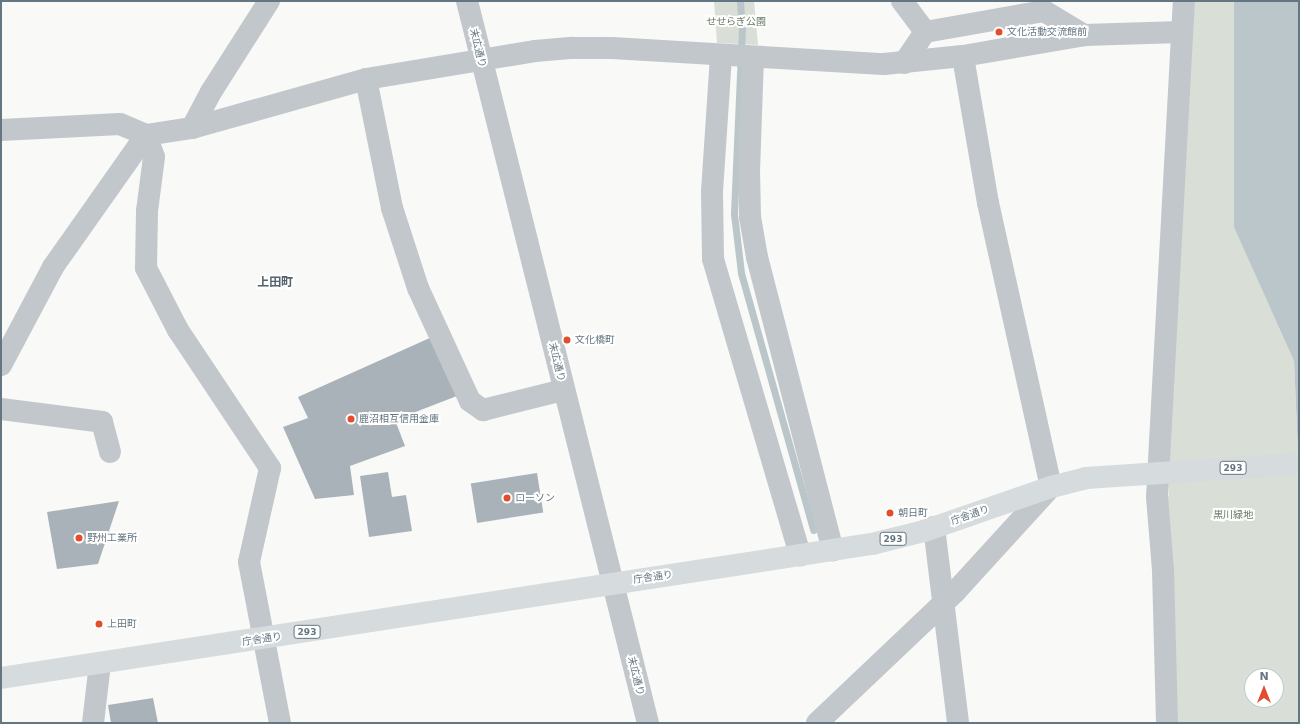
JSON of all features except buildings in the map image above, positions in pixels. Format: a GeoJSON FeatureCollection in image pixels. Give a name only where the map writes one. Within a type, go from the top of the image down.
{"type":"FeatureCollection","features":[{"type":"Feature","properties":{"kind":"highway","name":"庁舎通り"},"geometry":{"type":"LineString","coordinates":[[1,678],[508,602],[613,583],[872,544],[934,527],[1051,487],[1086,478],[1299,464]]}},
{"type":"Feature","properties":{"kind":"street"},"geometry":{"type":"LineString","coordinates":[[192,128],[211,92],[269,1]]}},
{"type":"Feature","properties":{"kind":"street","name":"末広通り"},"geometry":{"type":"LineString","coordinates":[[467,1],[563,390],[648,723]]}},
{"type":"Feature","properties":{"kind":"street"},"geometry":{"type":"LineString","coordinates":[[902,1],[926,32]]}},
{"type":"Feature","properties":{"kind":"street"},"geometry":{"type":"LineString","coordinates":[[1167,723],[1163,473],[1181,32],[1184,1]]}},
{"type":"Feature","properties":{"kind":"street"},"geometry":{"type":"LineString","coordinates":[[904,63],[926,32],[1044,11],[1084,35]]}},
{"type":"Feature","properties":{"kind":"street"},"geometry":{"type":"LineString","coordinates":[[1,130],[120,124],[146,135],[192,128],[366,79],[481,59],[573,48],[612,48],[753,58],[884,64],[963,56],[1084,35],[1181,32]]}},
{"type":"Feature","properties":{"kind":"street"},"geometry":{"type":"LineString","coordinates":[[721,56],[712,193],[713,259],[800,555]]}},
{"type":"Feature","properties":{"kind":"street"},"geometry":{"type":"LineString","coordinates":[[817,723],[943,603],[1051,487],[988,203],[963,56]]}},
{"type":"Feature","properties":{"kind":"street"},"geometry":{"type":"LineString","coordinates":[[753,58],[749,169],[750,217],[757,257],[833,550]]}},
{"type":"Feature","properties":{"kind":"street"},"geometry":{"type":"LineString","coordinates":[[366,79],[392,208],[418,288],[470,401],[482,410],[563,390]]}},
{"type":"Feature","properties":{"kind":"street"},"geometry":{"type":"LineString","coordinates":[[1,365],[53,267],[146,135]]}},
{"type":"Feature","properties":{"kind":"street"},"geometry":{"type":"LineString","coordinates":[[146,135],[154,156],[147,211],[146,268],[178,330],[270,468],[249,562],[280,723]]}},
{"type":"Feature","properties":{"kind":"street"},"geometry":{"type":"LineString","coordinates":[[1,409],[102,422],[110,452]]}},
{"type":"Feature","properties":{"kind":"street"},"geometry":{"type":"LineString","coordinates":[[934,527],[958,723]]}},
{"type":"Feature","properties":{"kind":"street"},"geometry":{"type":"LineString","coordinates":[[93,723],[100,663]]}},
{"type":"Feature","properties":{"kind":"green space","name":"せせらぎ公園"},"geometry":{"type":"Polygon","coordinates":[[[714,1],[754,1],[758,45],[717,43],[714,1]]]}},
{"type":"Feature","properties":{"kind":"green space","name":"黒川緑地"},"geometry":{"type":"Polygon","coordinates":[[[1191,1],[1234,1],[1234,226],[1294,361],[1299,474],[1299,723],[1176,723],[1165,499],[1169,495],[1166,447],[1191,1]]]}},
{"type":"Feature","properties":{"kind":"shaded area"},"geometry":{"type":"Polygon","coordinates":[[[1234,1],[1299,1],[1299,474],[1294,361],[1234,227],[1234,1]]]}},
{"type":"Feature","properties":{"kind":"waterway"},"geometry":{"type":"LineString","coordinates":[[740,1],[742,29],[734,214],[741,273],[813,530]]}},
{"type":"Feature","properties":{"kind":"place","name":"文化活動交流館前"},"geometry":{"type":"Point","coordinates":[999,32]}},
{"type":"Feature","properties":{"kind":"place","name":"文化橋町"},"geometry":{"type":"Point","coordinates":[567,340]}},
{"type":"Feature","properties":{"kind":"place","name":"鹿沼相互信用金庫"},"geometry":{"type":"Point","coordinates":[351,419]}},
{"type":"Feature","properties":{"kind":"place","name":"ローソン"},"geometry":{"type":"Point","coordinates":[507,498]}},
{"type":"Feature","properties":{"kind":"place","name":"朝日町"},"geometry":{"type":"Point","coordinates":[890,513]}},
{"type":"Feature","properties":{"kind":"place","name":"野州工業所"},"geometry":{"type":"Point","coordinates":[79,538]}},
{"type":"Feature","properties":{"kind":"place","name":"上田町"},"geometry":{"type":"Point","coordinates":[99,624]}},
{"type":"Feature","properties":{"kind":"district","name":"上田町"},"geometry":{"type":"Point","coordinates":[275,283]}}]}
